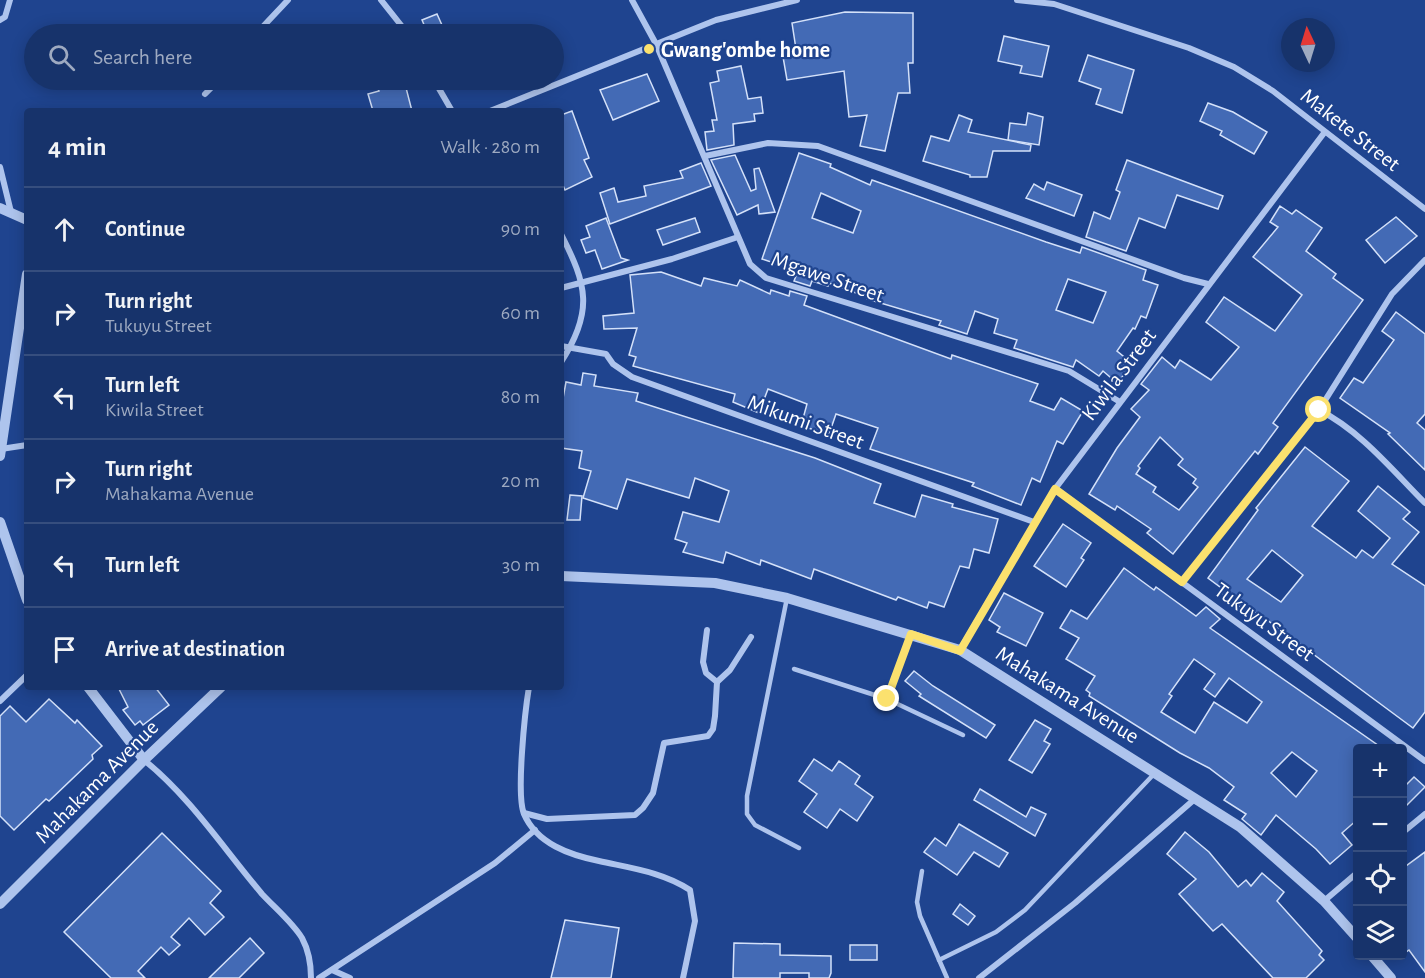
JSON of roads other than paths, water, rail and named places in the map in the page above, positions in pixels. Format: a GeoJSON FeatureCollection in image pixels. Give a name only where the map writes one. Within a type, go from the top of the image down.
{"type":"FeatureCollection","features":[{"type":"Feature","properties":{"kind":"street"},"geometry":{"type":"LineString","coordinates":[[0,21],[5,17],[9,0]]}},
{"type":"Feature","properties":{"kind":"street"},"geometry":{"type":"LineString","coordinates":[[265,24],[288,0]]}},
{"type":"Feature","properties":{"kind":"street"},"geometry":{"type":"LineString","coordinates":[[381,0],[400,24]]}},
{"type":"Feature","properties":{"kind":"street","name":"Mgawe Street"},"geometry":{"type":"LineString","coordinates":[[632,0],[656,44],[750,264],[766,278],[1069,371],[1120,402]]}},
{"type":"Feature","properties":{"kind":"street"},"geometry":{"type":"LineString","coordinates":[[564,82],[716,20],[797,0]]}},
{"type":"Feature","properties":{"kind":"street","name":"Makete Street"},"geometry":{"type":"LineString","coordinates":[[1017,0],[1054,4],[1188,48],[1234,67],[1273,91],[1323,133],[1425,209]]}},
{"type":"Feature","properties":{"kind":"street"},"geometry":{"type":"LineString","coordinates":[[205,94],[209,90]]}},
{"type":"Feature","properties":{"kind":"street"},"geometry":{"type":"LineString","coordinates":[[440,90],[450,108]]}},
{"type":"Feature","properties":{"kind":"street"},"geometry":{"type":"LineString","coordinates":[[503,108],[546,90]]}},
{"type":"Feature","properties":{"kind":"street","name":"Kiwila Street"},"geometry":{"type":"LineString","coordinates":[[960,651],[1055,489],[1323,133]]}},
{"type":"Feature","properties":{"kind":"street"},"geometry":{"type":"LineString","coordinates":[[705,156],[768,143],[818,146],[1184,278],[1208,284]]}},
{"type":"Feature","properties":{"kind":"street"},"geometry":{"type":"LineString","coordinates":[[0,167],[11,213]]}},
{"type":"Feature","properties":{"kind":"street"},"geometry":{"type":"LineString","coordinates":[[0,208],[24,219]]}},
{"type":"Feature","properties":{"kind":"street"},"geometry":{"type":"LineString","coordinates":[[564,287],[738,237]]}},
{"type":"Feature","properties":{"kind":"street"},"geometry":{"type":"LineString","coordinates":[[564,241],[582,283],[583,312],[564,357]]}},
{"type":"Feature","properties":{"kind":"street"},"geometry":{"type":"LineString","coordinates":[[1182,582],[1319,410],[1392,294],[1425,260]]}},
{"type":"Feature","properties":{"kind":"street"},"geometry":{"type":"LineString","coordinates":[[24,290],[5,391],[1,452],[24,446]]}},
{"type":"Feature","properties":{"kind":"street","name":"Mikumi Street"},"geometry":{"type":"LineString","coordinates":[[564,346],[606,354],[614,364],[632,377],[1034,522]]}},
{"type":"Feature","properties":{"kind":"street"},"geometry":{"type":"LineString","coordinates":[[1319,410],[1338,420],[1356,435],[1425,503]]}},
{"type":"Feature","properties":{"kind":"street","name":"Tukuyu Street"},"geometry":{"type":"LineString","coordinates":[[1055,489],[1425,761]]}},
{"type":"Feature","properties":{"kind":"street"},"geometry":{"type":"LineString","coordinates":[[0,522],[24,591]]}},
{"type":"Feature","properties":{"kind":"street","name":"Mahakama Avenue"},"geometry":{"type":"LineString","coordinates":[[564,576],[716,583],[787,598],[911,634],[960,651],[1156,772],[1240,827],[1324,901],[1353,933]]}},
{"type":"Feature","properties":{"kind":"street"},"geometry":{"type":"LineString","coordinates":[[707,630],[703,662],[706,673],[717,682]]}},
{"type":"Feature","properties":{"kind":"street"},"geometry":{"type":"LineString","coordinates":[[524,813],[547,819],[623,817],[640,812],[652,793],[664,743],[710,734],[717,703],[717,682],[730,670],[752,637]]}},
{"type":"Feature","properties":{"kind":"street"},"geometry":{"type":"LineString","coordinates":[[0,701],[24,678]]}},
{"type":"Feature","properties":{"kind":"street"},"geometry":{"type":"LineString","coordinates":[[90,690],[144,760],[166,778],[197,812],[262,893],[302,938],[308,953],[311,978]]}},
{"type":"Feature","properties":{"kind":"street","name":"Mahakama Avenue"},"geometry":{"type":"LineString","coordinates":[[0,904],[144,760],[218,690]]}},
{"type":"Feature","properties":{"kind":"street"},"geometry":{"type":"LineString","coordinates":[[528,690],[523,721],[524,813],[545,840],[570,855],[674,880],[690,890],[695,921],[683,978]]}},
{"type":"Feature","properties":{"kind":"street"},"geometry":{"type":"LineString","coordinates":[[979,978],[1075,903],[1196,798]]}},
{"type":"Feature","properties":{"kind":"street"},"geometry":{"type":"LineString","coordinates":[[1407,829],[1425,814]]}},
{"type":"Feature","properties":{"kind":"street"},"geometry":{"type":"LineString","coordinates":[[319,978],[495,863],[535,830]]}},
{"type":"Feature","properties":{"kind":"street"},"geometry":{"type":"LineString","coordinates":[[1324,901],[1353,876]]}},
{"type":"Feature","properties":{"kind":"street"},"geometry":{"type":"LineString","coordinates":[[1375,960],[1391,978]]}},
{"type":"Feature","properties":{"kind":"street"},"geometry":{"type":"LineString","coordinates":[[332,970],[350,978]]}},
{"type":"Feature","properties":{"kind":"lane"},"geometry":{"type":"LineString","coordinates":[[787,598],[747,796],[747,814],[755,825],[800,848]]}},
{"type":"Feature","properties":{"kind":"lane"},"geometry":{"type":"LineString","coordinates":[[887,699],[911,634]]}},
{"type":"Feature","properties":{"kind":"lane"},"geometry":{"type":"LineString","coordinates":[[794,669],[887,699],[963,735]]}},
{"type":"Feature","properties":{"kind":"lane"},"geometry":{"type":"LineString","coordinates":[[939,960],[996,932],[1033,903],[1156,772]]}},
{"type":"Feature","properties":{"kind":"lane"},"geometry":{"type":"LineString","coordinates":[[922,871],[917,902],[920,916],[947,978]]}},
{"type":"Feature","properties":{"kind":"place","name":"Gwang'ombe home"},"geometry":{"type":"Point","coordinates":[649,49]}}]}
